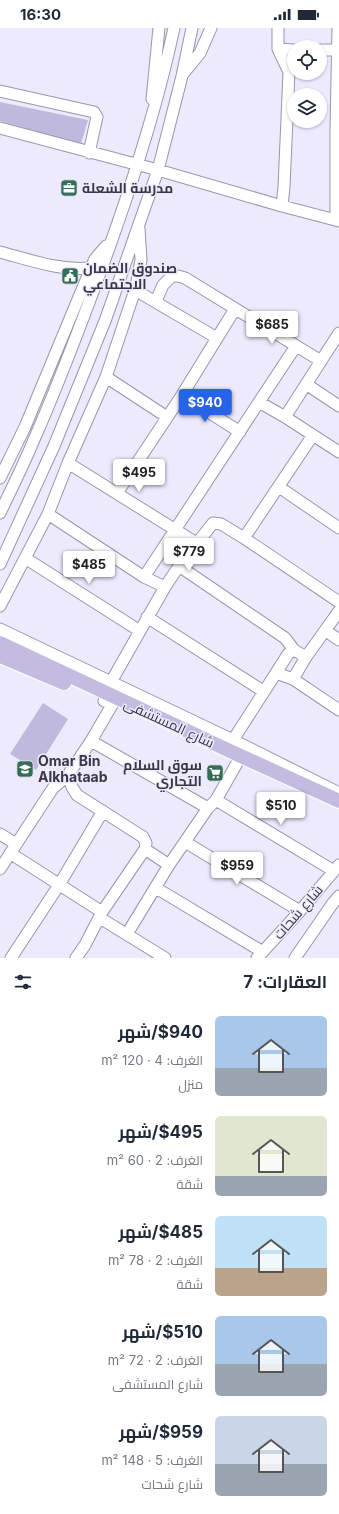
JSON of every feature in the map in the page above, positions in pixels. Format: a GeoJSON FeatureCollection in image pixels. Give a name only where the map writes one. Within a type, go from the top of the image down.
{"type":"FeatureCollection","features":[{"type":"Feature","properties":{"kind":"main road","name":"شارع المستشفى"},"geometry":{"type":"LineString","coordinates":[[0,643],[108,695],[339,801]]}},
{"type":"Feature","properties":{"kind":"main road","name":"شارع المستشفى"},"geometry":{"type":"LineString","coordinates":[[0,656],[108,695],[237,763],[339,810]]}},
{"type":"Feature","properties":{"kind":"street"},"geometry":{"type":"LineString","coordinates":[[150,127],[159,28]]}},
{"type":"Feature","properties":{"kind":"street"},"geometry":{"type":"LineString","coordinates":[[0,513],[34,441],[112,240],[150,127],[174,28]]}},
{"type":"Feature","properties":{"kind":"street"},"geometry":{"type":"LineString","coordinates":[[0,564],[57,439],[105,321],[158,170],[182,76],[192,28]]}},
{"type":"Feature","properties":{"kind":"street"},"geometry":{"type":"LineString","coordinates":[[182,76],[200,53],[211,28]]}},
{"type":"Feature","properties":{"kind":"street"},"geometry":{"type":"LineString","coordinates":[[278,28],[278,49],[289,72],[282,206]]}},
{"type":"Feature","properties":{"kind":"street"},"geometry":{"type":"LineString","coordinates":[[0,128],[338,220],[338,28]]}},
{"type":"Feature","properties":{"kind":"street"},"geometry":{"type":"LineString","coordinates":[[278,49],[287,50]]}},
{"type":"Feature","properties":{"kind":"street"},"geometry":{"type":"LineString","coordinates":[[327,50],[337,50]]}},
{"type":"Feature","properties":{"kind":"street"},"geometry":{"type":"LineString","coordinates":[[0,91],[94,112],[97,117],[89,153]]}},
{"type":"Feature","properties":{"kind":"street"},"geometry":{"type":"LineString","coordinates":[[0,606],[48,514],[68,462],[106,377],[135,290],[141,260],[138,224]]}},
{"type":"Feature","properties":{"kind":"street"},"geometry":{"type":"LineString","coordinates":[[0,478],[25,427],[95,259],[112,240]]}},
{"type":"Feature","properties":{"kind":"street"},"geometry":{"type":"LineString","coordinates":[[0,252],[61,268],[76,270],[91,268]]}},
{"type":"Feature","properties":{"kind":"street"},"geometry":{"type":"LineString","coordinates":[[156,301],[167,280],[172,276],[185,278],[321,361]]}},
{"type":"Feature","properties":{"kind":"street"},"geometry":{"type":"LineString","coordinates":[[135,290],[217,338]]}},
{"type":"Feature","properties":{"kind":"street"},"geometry":{"type":"LineString","coordinates":[[117,492],[182,395],[235,309]]}},
{"type":"Feature","properties":{"kind":"street"},"geometry":{"type":"LineString","coordinates":[[285,417],[339,333]]}},
{"type":"Feature","properties":{"kind":"street"},"geometry":{"type":"LineString","coordinates":[[144,577],[296,346]]}},
{"type":"Feature","properties":{"kind":"street"},"geometry":{"type":"LineString","coordinates":[[106,377],[167,417]]}},
{"type":"Feature","properties":{"kind":"street"},"geometry":{"type":"LineString","coordinates":[[306,384],[339,406]]}},
{"type":"Feature","properties":{"kind":"street"},"geometry":{"type":"LineString","coordinates":[[182,395],[240,432]]}},
{"type":"Feature","properties":{"kind":"street"},"geometry":{"type":"LineString","coordinates":[[259,402],[339,452]]}},
{"type":"Feature","properties":{"kind":"street"},"geometry":{"type":"LineString","coordinates":[[244,538],[313,435]]}},
{"type":"Feature","properties":{"kind":"street"},"geometry":{"type":"LineString","coordinates":[[68,462],[198,544]]}},
{"type":"Feature","properties":{"kind":"street"},"geometry":{"type":"LineString","coordinates":[[279,487],[339,528]]}},
{"type":"Feature","properties":{"kind":"street"},"geometry":{"type":"LineString","coordinates":[[48,514],[144,577],[164,587]]}},
{"type":"Feature","properties":{"kind":"street"},"geometry":{"type":"LineString","coordinates":[[0,869],[53,788],[68,775],[91,741],[108,695],[147,617],[164,587],[211,525],[217,522],[244,538],[339,602]]}},
{"type":"Feature","properties":{"kind":"street"},"geometry":{"type":"LineString","coordinates":[[25,558],[140,631]]}},
{"type":"Feature","properties":{"kind":"street"},"geometry":{"type":"LineString","coordinates":[[179,566],[285,638],[294,650],[306,657]]}},
{"type":"Feature","properties":{"kind":"street"},"geometry":{"type":"LineString","coordinates":[[293,679],[306,657],[339,611]]}},
{"type":"Feature","properties":{"kind":"street"},"geometry":{"type":"LineString","coordinates":[[147,617],[263,691]]}},
{"type":"Feature","properties":{"kind":"street"},"geometry":{"type":"LineString","coordinates":[[0,629],[108,695],[233,740],[339,793]]}},
{"type":"Feature","properties":{"kind":"street"},"geometry":{"type":"LineString","coordinates":[[326,631],[339,640]]}},
{"type":"Feature","properties":{"kind":"street"},"geometry":{"type":"LineString","coordinates":[[233,740],[288,654],[294,650]]}},
{"type":"Feature","properties":{"kind":"street"},"geometry":{"type":"LineString","coordinates":[[276,672],[293,679],[339,710]]}},
{"type":"Feature","properties":{"kind":"street"},"geometry":{"type":"LineString","coordinates":[[91,741],[336,868]]}},
{"type":"Feature","properties":{"kind":"street"},"geometry":{"type":"LineString","coordinates":[[127,934],[169,866],[212,804],[237,763]]}},
{"type":"Feature","properties":{"kind":"street"},"geometry":{"type":"LineString","coordinates":[[68,775],[77,795],[143,837],[146,843],[145,848],[101,915],[76,958]]}},
{"type":"Feature","properties":{"kind":"street"},"geometry":{"type":"LineString","coordinates":[[11,958],[59,885],[103,811]]}},
{"type":"Feature","properties":{"kind":"street"},"geometry":{"type":"LineString","coordinates":[[0,834],[16,844]]}},
{"type":"Feature","properties":{"kind":"street"},"geometry":{"type":"LineString","coordinates":[[186,842],[300,911]]}},
{"type":"Feature","properties":{"kind":"street"},"geometry":{"type":"LineString","coordinates":[[145,848],[169,866]]}},
{"type":"Feature","properties":{"kind":"street"},"geometry":{"type":"LineString","coordinates":[[10,854],[59,885],[127,934],[165,958]]}},
{"type":"Feature","properties":{"kind":"street","name":"شارع شحات"},"geometry":{"type":"LineString","coordinates":[[260,955],[336,868]]}},
{"type":"Feature","properties":{"kind":"street"},"geometry":{"type":"LineString","coordinates":[[156,888],[260,955]]}},
{"type":"Feature","properties":{"kind":"street"},"geometry":{"type":"LineString","coordinates":[[295,958],[337,902]]}},
{"type":"Feature","properties":{"kind":"shaded area"},"geometry":{"type":"Polygon","coordinates":[[[0,102],[88,120],[81,144],[0,121],[0,102]]]}},
{"type":"Feature","properties":{"kind":"shaded area"},"geometry":{"type":"Polygon","coordinates":[[[43,703],[68,719],[36,770],[10,754],[43,703]]]}},
{"type":"Feature","properties":{"kind":"place","name":"مدرسة الشعلة"},"geometry":{"type":"Point","coordinates":[69,188]}},
{"type":"Feature","properties":{"kind":"place","name":"صندوق الضمان الاجتماعي"},"geometry":{"type":"Point","coordinates":[70,276]}},
{"type":"Feature","properties":{"kind":"place","name":"Omar Bin Alkhataab"},"geometry":{"type":"Point","coordinates":[25,769]}},
{"type":"Feature","properties":{"kind":"place","name":"سوق السلام التجاري"},"geometry":{"type":"Point","coordinates":[215,773]}}]}
